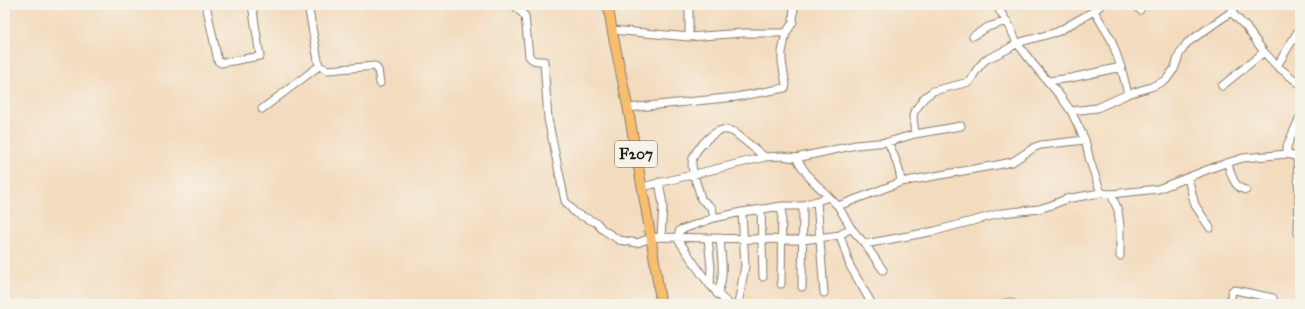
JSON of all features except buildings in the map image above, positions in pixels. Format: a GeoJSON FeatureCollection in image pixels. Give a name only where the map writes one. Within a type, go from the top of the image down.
{"type":"FeatureCollection","features":[{"type":"Feature","properties":{"kind":"main road","name":"F207"},"geometry":{"type":"LineString","coordinates":[[608,5],[642,187],[656,238],[661,304]]}},
{"type":"Feature","properties":{"kind":"street"},"geometry":{"type":"LineString","coordinates":[[206,5],[218,61],[221,63],[260,56],[252,5]]}},
{"type":"Feature","properties":{"kind":"street"},"geometry":{"type":"LineString","coordinates":[[308,5],[319,66]]}},
{"type":"Feature","properties":{"kind":"street"},"geometry":{"type":"LineString","coordinates":[[514,5],[526,16],[529,56],[534,62],[544,61],[548,119],[565,201],[575,213],[598,222],[602,228],[619,240],[637,243],[656,238],[744,238],[802,240],[840,235],[851,228]]}},
{"type":"Feature","properties":{"kind":"street"},"geometry":{"type":"LineString","coordinates":[[689,5],[689,37]]}},
{"type":"Feature","properties":{"kind":"street"},"geometry":{"type":"LineString","coordinates":[[628,108],[736,97],[785,88],[786,85],[782,62],[782,52],[786,33],[792,22],[794,5]]}},
{"type":"Feature","properties":{"kind":"street"},"geometry":{"type":"LineString","coordinates":[[996,5],[1007,21],[1017,43],[1062,97],[1071,111],[1085,140],[1090,161],[1101,193]]}},
{"type":"Feature","properties":{"kind":"street"},"geometry":{"type":"LineString","coordinates":[[915,134],[913,117],[914,112],[924,98],[933,91],[969,82],[985,60],[1017,43],[1057,32],[1094,11],[1101,5]]}},
{"type":"Feature","properties":{"kind":"street"},"geometry":{"type":"LineString","coordinates":[[1071,111],[1097,108],[1128,94],[1151,87],[1166,80],[1174,69],[1180,53],[1187,43],[1231,12],[1238,5]]}},
{"type":"Feature","properties":{"kind":"street"},"geometry":{"type":"LineString","coordinates":[[1094,11],[1111,39],[1121,67],[1128,94]]}},
{"type":"Feature","properties":{"kind":"street"},"geometry":{"type":"LineString","coordinates":[[1231,12],[1246,27],[1264,52],[1277,66],[1300,84]]}},
{"type":"Feature","properties":{"kind":"street"},"geometry":{"type":"LineString","coordinates":[[973,36],[988,27],[1007,21]]}},
{"type":"Feature","properties":{"kind":"street"},"geometry":{"type":"LineString","coordinates":[[612,30],[689,37],[743,33],[786,33]]}},
{"type":"Feature","properties":{"kind":"street"},"geometry":{"type":"LineString","coordinates":[[1277,66],[1298,31]]}},
{"type":"Feature","properties":{"kind":"street"},"geometry":{"type":"LineString","coordinates":[[1222,86],[1264,52]]}},
{"type":"Feature","properties":{"kind":"street"},"geometry":{"type":"LineString","coordinates":[[319,66],[328,70],[375,66],[378,70],[380,83]]}},
{"type":"Feature","properties":{"kind":"street"},"geometry":{"type":"LineString","coordinates":[[262,109],[319,66]]}},
{"type":"Feature","properties":{"kind":"street"},"geometry":{"type":"LineString","coordinates":[[1048,81],[1071,78],[1121,67]]}},
{"type":"Feature","properties":{"kind":"street"},"geometry":{"type":"LineString","coordinates":[[1287,154],[1287,146],[1300,117]]}},
{"type":"Feature","properties":{"kind":"street"},"geometry":{"type":"LineString","coordinates":[[642,187],[765,157],[782,156],[796,158],[856,145],[888,142],[915,134],[961,126]]}},
{"type":"Feature","properties":{"kind":"street"},"geometry":{"type":"LineString","coordinates":[[714,218],[712,208],[701,199],[692,175],[693,156],[707,138],[721,130],[728,129],[734,132],[765,157]]}},
{"type":"Feature","properties":{"kind":"street"},"geometry":{"type":"LineString","coordinates":[[838,206],[901,182],[950,175],[1012,162],[1035,147],[1041,145],[1085,140]]}},
{"type":"Feature","properties":{"kind":"street"},"geometry":{"type":"LineString","coordinates":[[888,142],[901,173],[901,182]]}},
{"type":"Feature","properties":{"kind":"street"},"geometry":{"type":"LineString","coordinates":[[865,244],[935,232],[1002,213],[1052,205],[1066,199],[1101,193],[1111,194],[1158,189],[1217,166],[1243,158],[1287,154],[1299,157],[1298,233]]}},
{"type":"Feature","properties":{"kind":"street"},"geometry":{"type":"LineString","coordinates":[[796,158],[809,177],[838,206],[851,228],[865,244],[883,270]]}},
{"type":"Feature","properties":{"kind":"street"},"geometry":{"type":"LineString","coordinates":[[1228,163],[1231,177],[1242,190],[1246,190]]}},
{"type":"Feature","properties":{"kind":"street"},"geometry":{"type":"LineString","coordinates":[[1188,178],[1195,205],[1210,228]]}},
{"type":"Feature","properties":{"kind":"street"},"geometry":{"type":"LineString","coordinates":[[656,238],[662,205],[659,182]]}},
{"type":"Feature","properties":{"kind":"street"},"geometry":{"type":"LineString","coordinates":[[1111,194],[1118,210],[1120,226],[1120,256]]}},
{"type":"Feature","properties":{"kind":"street"},"geometry":{"type":"LineString","coordinates":[[677,238],[680,230],[714,218],[782,206],[803,206],[829,197]]}},
{"type":"Feature","properties":{"kind":"street"},"geometry":{"type":"LineString","coordinates":[[817,201],[824,293]]}},
{"type":"Feature","properties":{"kind":"street"},"geometry":{"type":"LineString","coordinates":[[781,284],[782,206]]}},
{"type":"Feature","properties":{"kind":"street"},"geometry":{"type":"LineString","coordinates":[[802,287],[803,206]]}},
{"type":"Feature","properties":{"kind":"street"},"geometry":{"type":"LineString","coordinates":[[761,209],[763,277]]}},
{"type":"Feature","properties":{"kind":"street"},"geometry":{"type":"LineString","coordinates":[[738,304],[745,266],[742,212]]}},
{"type":"Feature","properties":{"kind":"street"},"geometry":{"type":"LineString","coordinates":[[840,235],[850,266],[872,304]]}},
{"type":"Feature","properties":{"kind":"street"},"geometry":{"type":"LineString","coordinates":[[677,238],[710,285],[729,304]]}},
{"type":"Feature","properties":{"kind":"street"},"geometry":{"type":"LineString","coordinates":[[708,238],[711,268],[710,285]]}},
{"type":"Feature","properties":{"kind":"street"},"geometry":{"type":"LineString","coordinates":[[718,294],[722,273],[720,238]]}},
{"type":"Feature","properties":{"kind":"street"},"geometry":{"type":"LineString","coordinates":[[1230,304],[1232,291],[1235,290],[1273,298]]}},
{"type":"Feature","properties":{"kind":"street"},"geometry":{"type":"LineString","coordinates":[[1002,304],[1010,302],[1013,304]]}}]}
